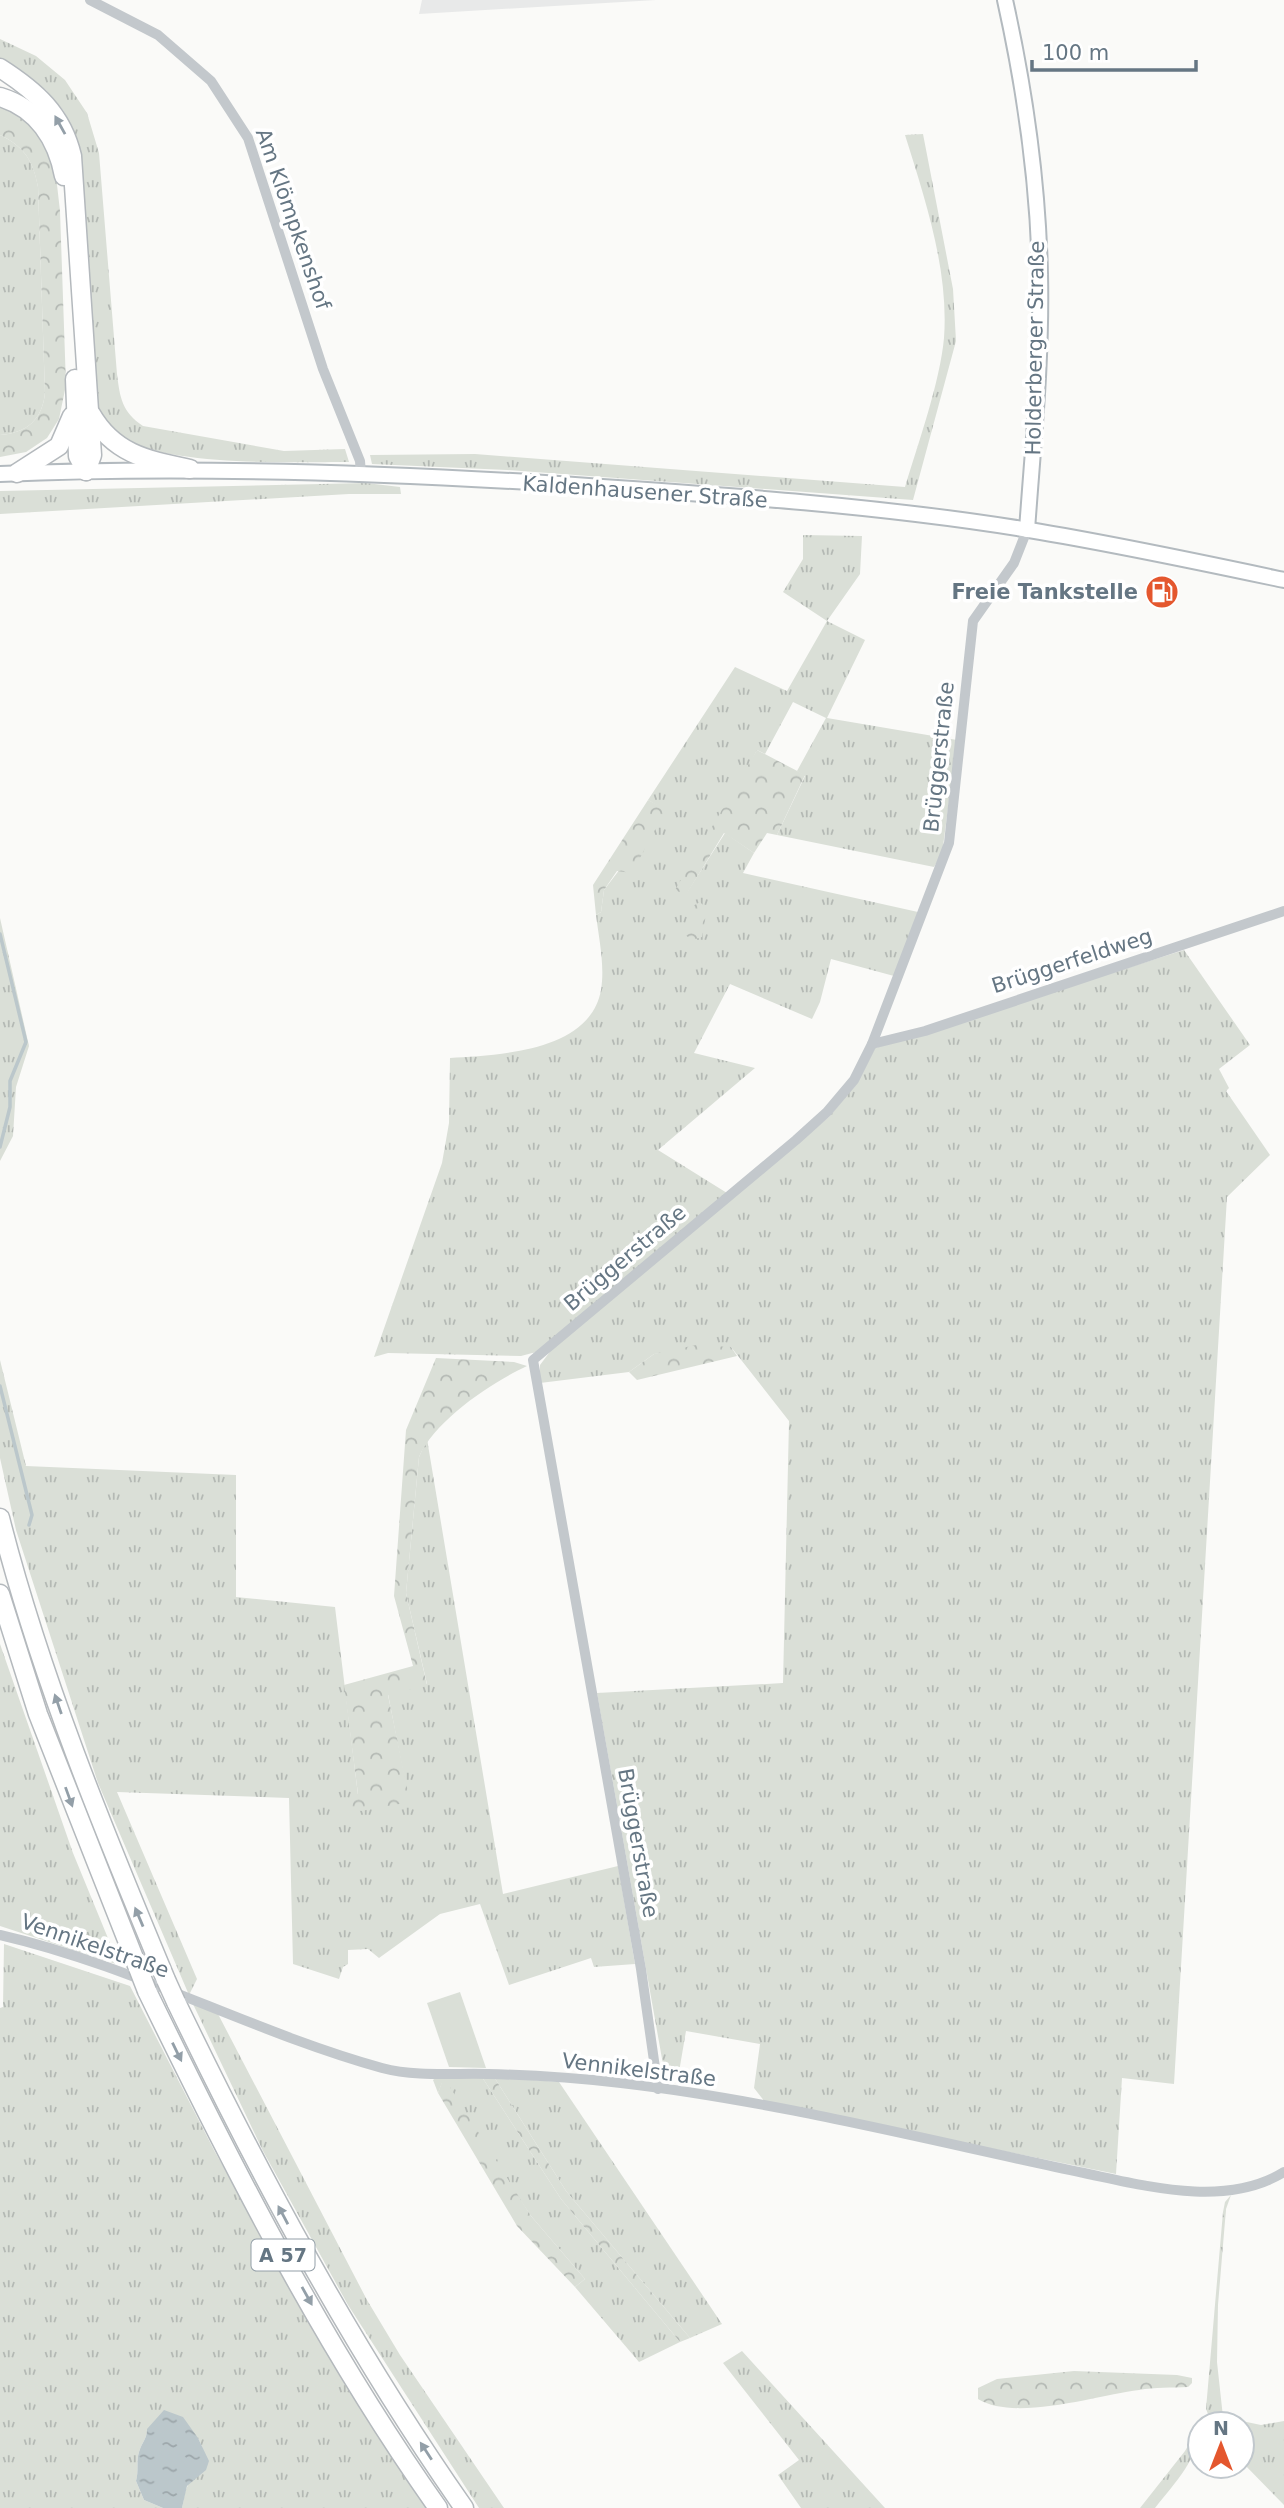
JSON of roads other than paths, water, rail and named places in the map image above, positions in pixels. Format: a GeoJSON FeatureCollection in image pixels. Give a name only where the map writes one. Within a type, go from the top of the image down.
{"type":"FeatureCollection","features":[{"type":"Feature","properties":{"kind":"highway"},"geometry":{"type":"LineString","coordinates":[[0,68],[36,92],[60,122],[68,139],[74,175],[83,405],[78,456],[86,471]]}},
{"type":"Feature","properties":{"kind":"highway"},"geometry":{"type":"LineString","coordinates":[[0,97],[23,107],[36,118],[47,131],[61,160],[83,405],[111,442],[129,454],[190,469]]}},
{"type":"Feature","properties":{"kind":"highway"},"geometry":{"type":"LineString","coordinates":[[8,474],[59,446],[83,405]]}},
{"type":"Feature","properties":{"kind":"highway","name":"A 57"},"geometry":{"type":"LineString","coordinates":[[0,1518],[12,1566],[58,1705],[110,1846],[176,2002],[242,2139],[298,2244],[373,2369],[464,2508]]}},
{"type":"Feature","properties":{"kind":"highway","name":"A 57"},"geometry":{"type":"LineString","coordinates":[[0,1594],[43,1727],[147,1991],[223,2147],[352,2378],[438,2508]]}},
{"type":"Feature","properties":{"kind":"main road","name":"Holderberger Straße"},"geometry":{"type":"LineString","coordinates":[[1005,0],[1029,132],[1040,275],[1039,348],[1027,530]]}},
{"type":"Feature","properties":{"kind":"main road","name":"Kaldenhausener Straße"},"geometry":{"type":"LineString","coordinates":[[8,474],[190,469],[361,474],[626,489],[830,506],[1027,530],[1284,580]]}},
{"type":"Feature","properties":{"kind":"street","name":"Am Klömpkenshof"},"geometry":{"type":"LineString","coordinates":[[90,0],[158,35],[211,81],[248,138],[323,369],[360,461],[361,474]]}},
{"type":"Feature","properties":{"kind":"street","name":"Brüggerstraße"},"geometry":{"type":"LineString","coordinates":[[658,2089],[641,1969],[533,1360],[827,1112],[853,1080],[872,1044],[949,843],[973,621],[1014,563],[1027,530]]}},
{"type":"Feature","properties":{"kind":"street","name":"Brüggerfeldweg"},"geometry":{"type":"LineString","coordinates":[[872,1044],[925,1031],[1284,911]]}},
{"type":"Feature","properties":{"kind":"street","name":"Vennikelstraße"},"geometry":{"type":"LineString","coordinates":[[0,1935],[71,1954],[385,2068],[570,2079],[658,2089],[808,2115],[1129,2182],[1225,2192],[1252,2187],[1284,2172]]}},
{"type":"Feature","properties":{"kind":"water"},"geometry":{"type":"Polygon","coordinates":[[[164,2410],[183,2417],[198,2438],[209,2461],[206,2470],[187,2486],[182,2508],[163,2508],[144,2500],[136,2481],[138,2455],[147,2429],[164,2410]]]}},
{"type":"Feature","properties":{"kind":"waterway"},"geometry":{"type":"LineString","coordinates":[[0,934],[26,1042],[10,1081],[10,1107],[0,1147]]}},
{"type":"Feature","properties":{"kind":"waterway"},"geometry":{"type":"LineString","coordinates":[[0,1386],[32,1515],[29,1525]]}},
{"type":"Feature","properties":{"kind":"place","name":"Freie Tankstelle"},"geometry":{"type":"Point","coordinates":[1162,592]}}]}
